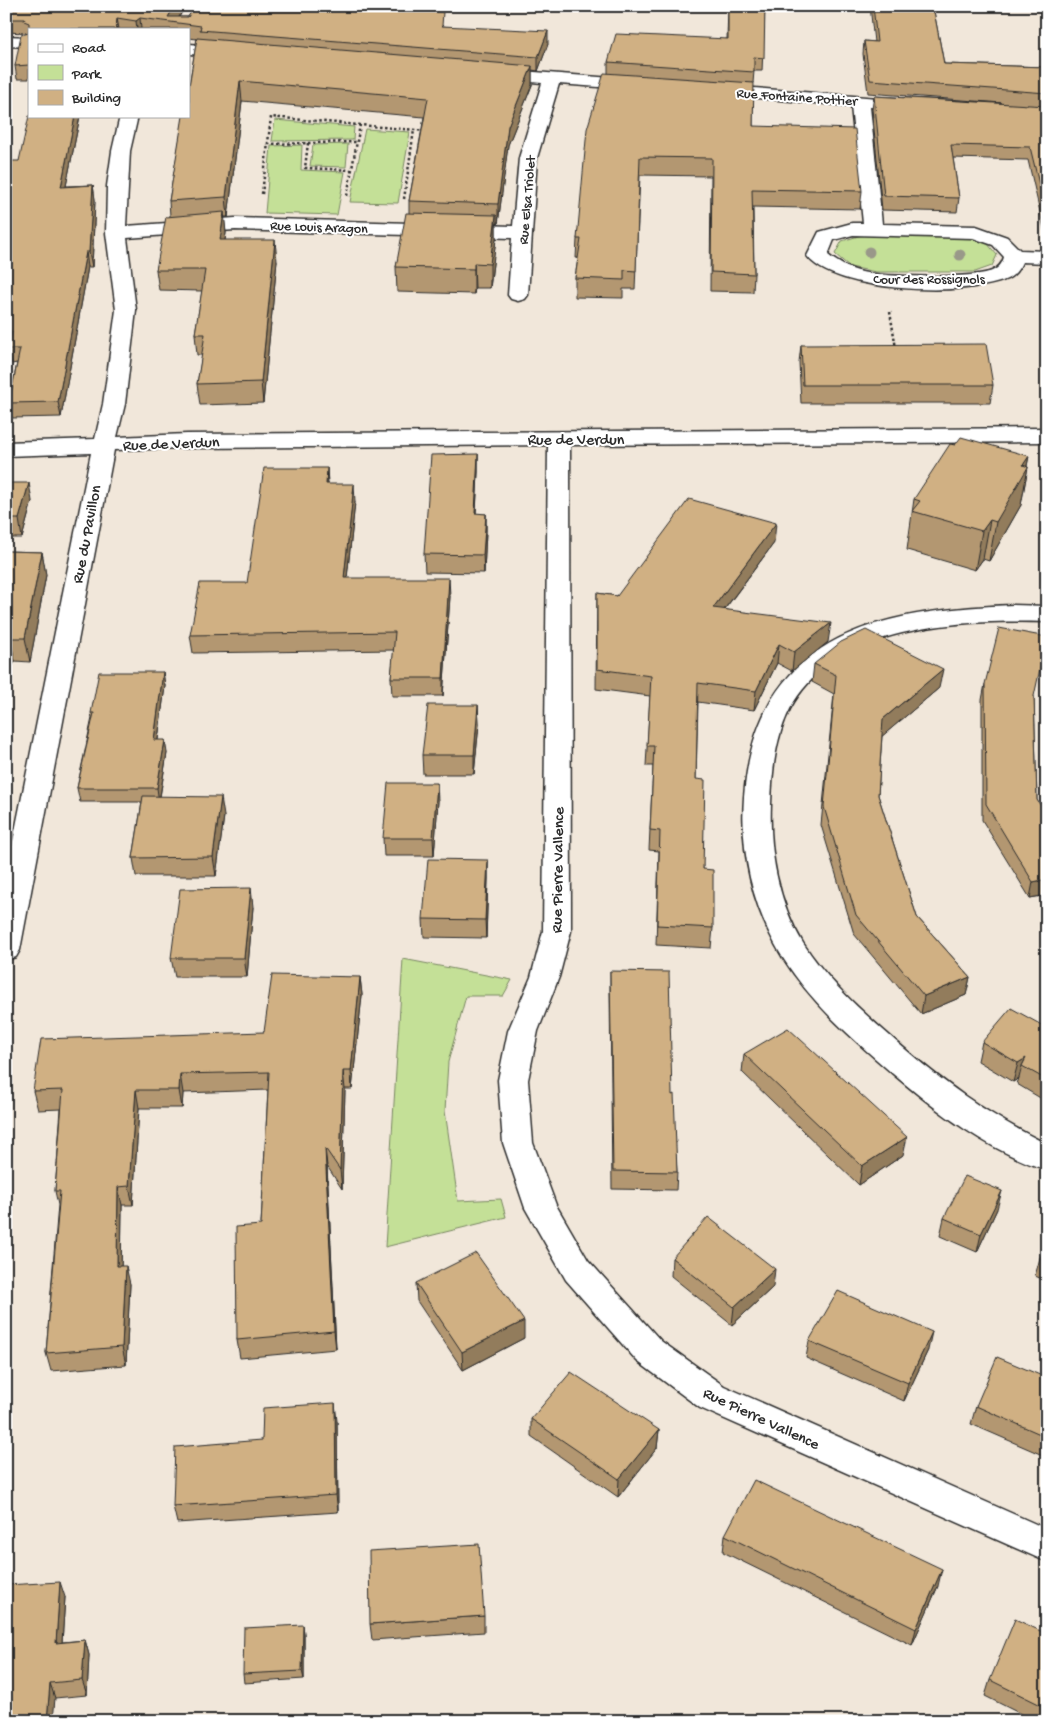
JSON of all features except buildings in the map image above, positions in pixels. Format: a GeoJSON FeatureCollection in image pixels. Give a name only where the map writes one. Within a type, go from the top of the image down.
{"type":"FeatureCollection","features":[{"type":"Feature","properties":{"kind":"street"},"geometry":{"type":"LineString","coordinates":[[6,41],[28,42]]}},
{"type":"Feature","properties":{"kind":"street"},"geometry":{"type":"LineString","coordinates":[[190,49],[250,53]]}},
{"type":"Feature","properties":{"kind":"street"},"geometry":{"type":"LineString","coordinates":[[477,72],[654,86]]}},
{"type":"Feature","properties":{"kind":"street","name":"Rue Elsa Triolet"},"geometry":{"type":"LineString","coordinates":[[518,295],[528,158],[552,79]]}},
{"type":"Feature","properties":{"kind":"street","name":"Rue Fontaine Pottier"},"geometry":{"type":"LineString","coordinates":[[701,89],[930,106]]}},
{"type":"Feature","properties":{"kind":"street"},"geometry":{"type":"LineString","coordinates":[[860,101],[873,228]]}},
{"type":"Feature","properties":{"kind":"street","name":"Rue du Pavillon"},"geometry":{"type":"LineString","coordinates":[[6,950],[96,480],[114,404],[126,310],[116,233],[117,186],[121,151],[129,118]]}},
{"type":"Feature","properties":{"kind":"street","name":"Rue Louis Aragon"},"geometry":{"type":"LineString","coordinates":[[116,233],[236,224],[522,232]]}},
{"type":"Feature","properties":{"kind":"street","name":"Cour des Rossignols"},"geometry":{"type":"LineString","coordinates":[[873,228],[976,232],[1000,241],[1014,256],[1012,265],[1000,276],[980,281],[884,280],[848,275],[828,266],[818,256],[826,236],[852,229],[873,228]]}},
{"type":"Feature","properties":{"kind":"street"},"geometry":{"type":"LineString","coordinates":[[1014,256],[1047,257]]}},
{"type":"Feature","properties":{"kind":"street","name":"Rue de Verdun"},"geometry":{"type":"LineString","coordinates":[[6,449],[76,448],[106,444],[188,440],[1047,435]]}},
{"type":"Feature","properties":{"kind":"street","name":"Rue Pierre Vallence"},"geometry":{"type":"LineString","coordinates":[[559,438],[557,931],[544,977],[523,1031],[513,1080],[518,1143],[541,1208],[577,1270],[643,1344],[712,1397],[1047,1546]]}},
{"type":"Feature","properties":{"kind":"street"},"geometry":{"type":"LineString","coordinates":[[1047,614],[998,613],[917,622],[862,637],[828,654],[800,678],[780,705],[766,740],[759,774],[757,848],[764,886],[781,927],[804,967],[828,996],[852,1020],[940,1095],[976,1120],[1047,1158]]}},
{"type":"Feature","properties":{"kind":"path"},"geometry":{"type":"LineString","coordinates":[[259,225],[271,117],[432,132]]}},
{"type":"Feature","properties":{"kind":"path"},"geometry":{"type":"LineString","coordinates":[[341,227],[360,125]]}},
{"type":"Feature","properties":{"kind":"path"},"geometry":{"type":"LineString","coordinates":[[399,229],[414,130]]}},
{"type":"Feature","properties":{"kind":"path"},"geometry":{"type":"LineString","coordinates":[[268,144],[356,142]]}},
{"type":"Feature","properties":{"kind":"path"},"geometry":{"type":"LineString","coordinates":[[308,143],[305,168],[351,170]]}},
{"type":"Feature","properties":{"kind":"path"},"geometry":{"type":"LineString","coordinates":[[884,280],[898,357]]}},
{"type":"Feature","properties":{"kind":"green space"},"geometry":{"type":"Polygon","coordinates":[[[275,120],[354,127],[353,140],[272,141],[275,120]]]}},
{"type":"Feature","properties":{"kind":"green space"},"geometry":{"type":"Polygon","coordinates":[[[365,129],[410,132],[398,203],[350,202],[365,129]]]}},
{"type":"Feature","properties":{"kind":"green space"},"geometry":{"type":"Polygon","coordinates":[[[348,144],[346,167],[310,166],[313,145],[348,144]]]}},
{"type":"Feature","properties":{"kind":"green space"},"geometry":{"type":"Polygon","coordinates":[[[302,145],[301,170],[345,172],[337,215],[265,213],[271,146],[302,145]]]}},
{"type":"Feature","properties":{"kind":"green space"},"geometry":{"type":"Polygon","coordinates":[[[865,234],[966,236],[987,243],[997,255],[992,266],[975,272],[876,272],[850,267],[835,254],[842,241],[865,234]]]}},
{"type":"Feature","properties":{"kind":"green space"},"geometry":{"type":"Polygon","coordinates":[[[403,959],[512,980],[503,996],[466,996],[448,1062],[445,1111],[458,1201],[501,1199],[506,1217],[385,1247],[403,959]]]}}]}
